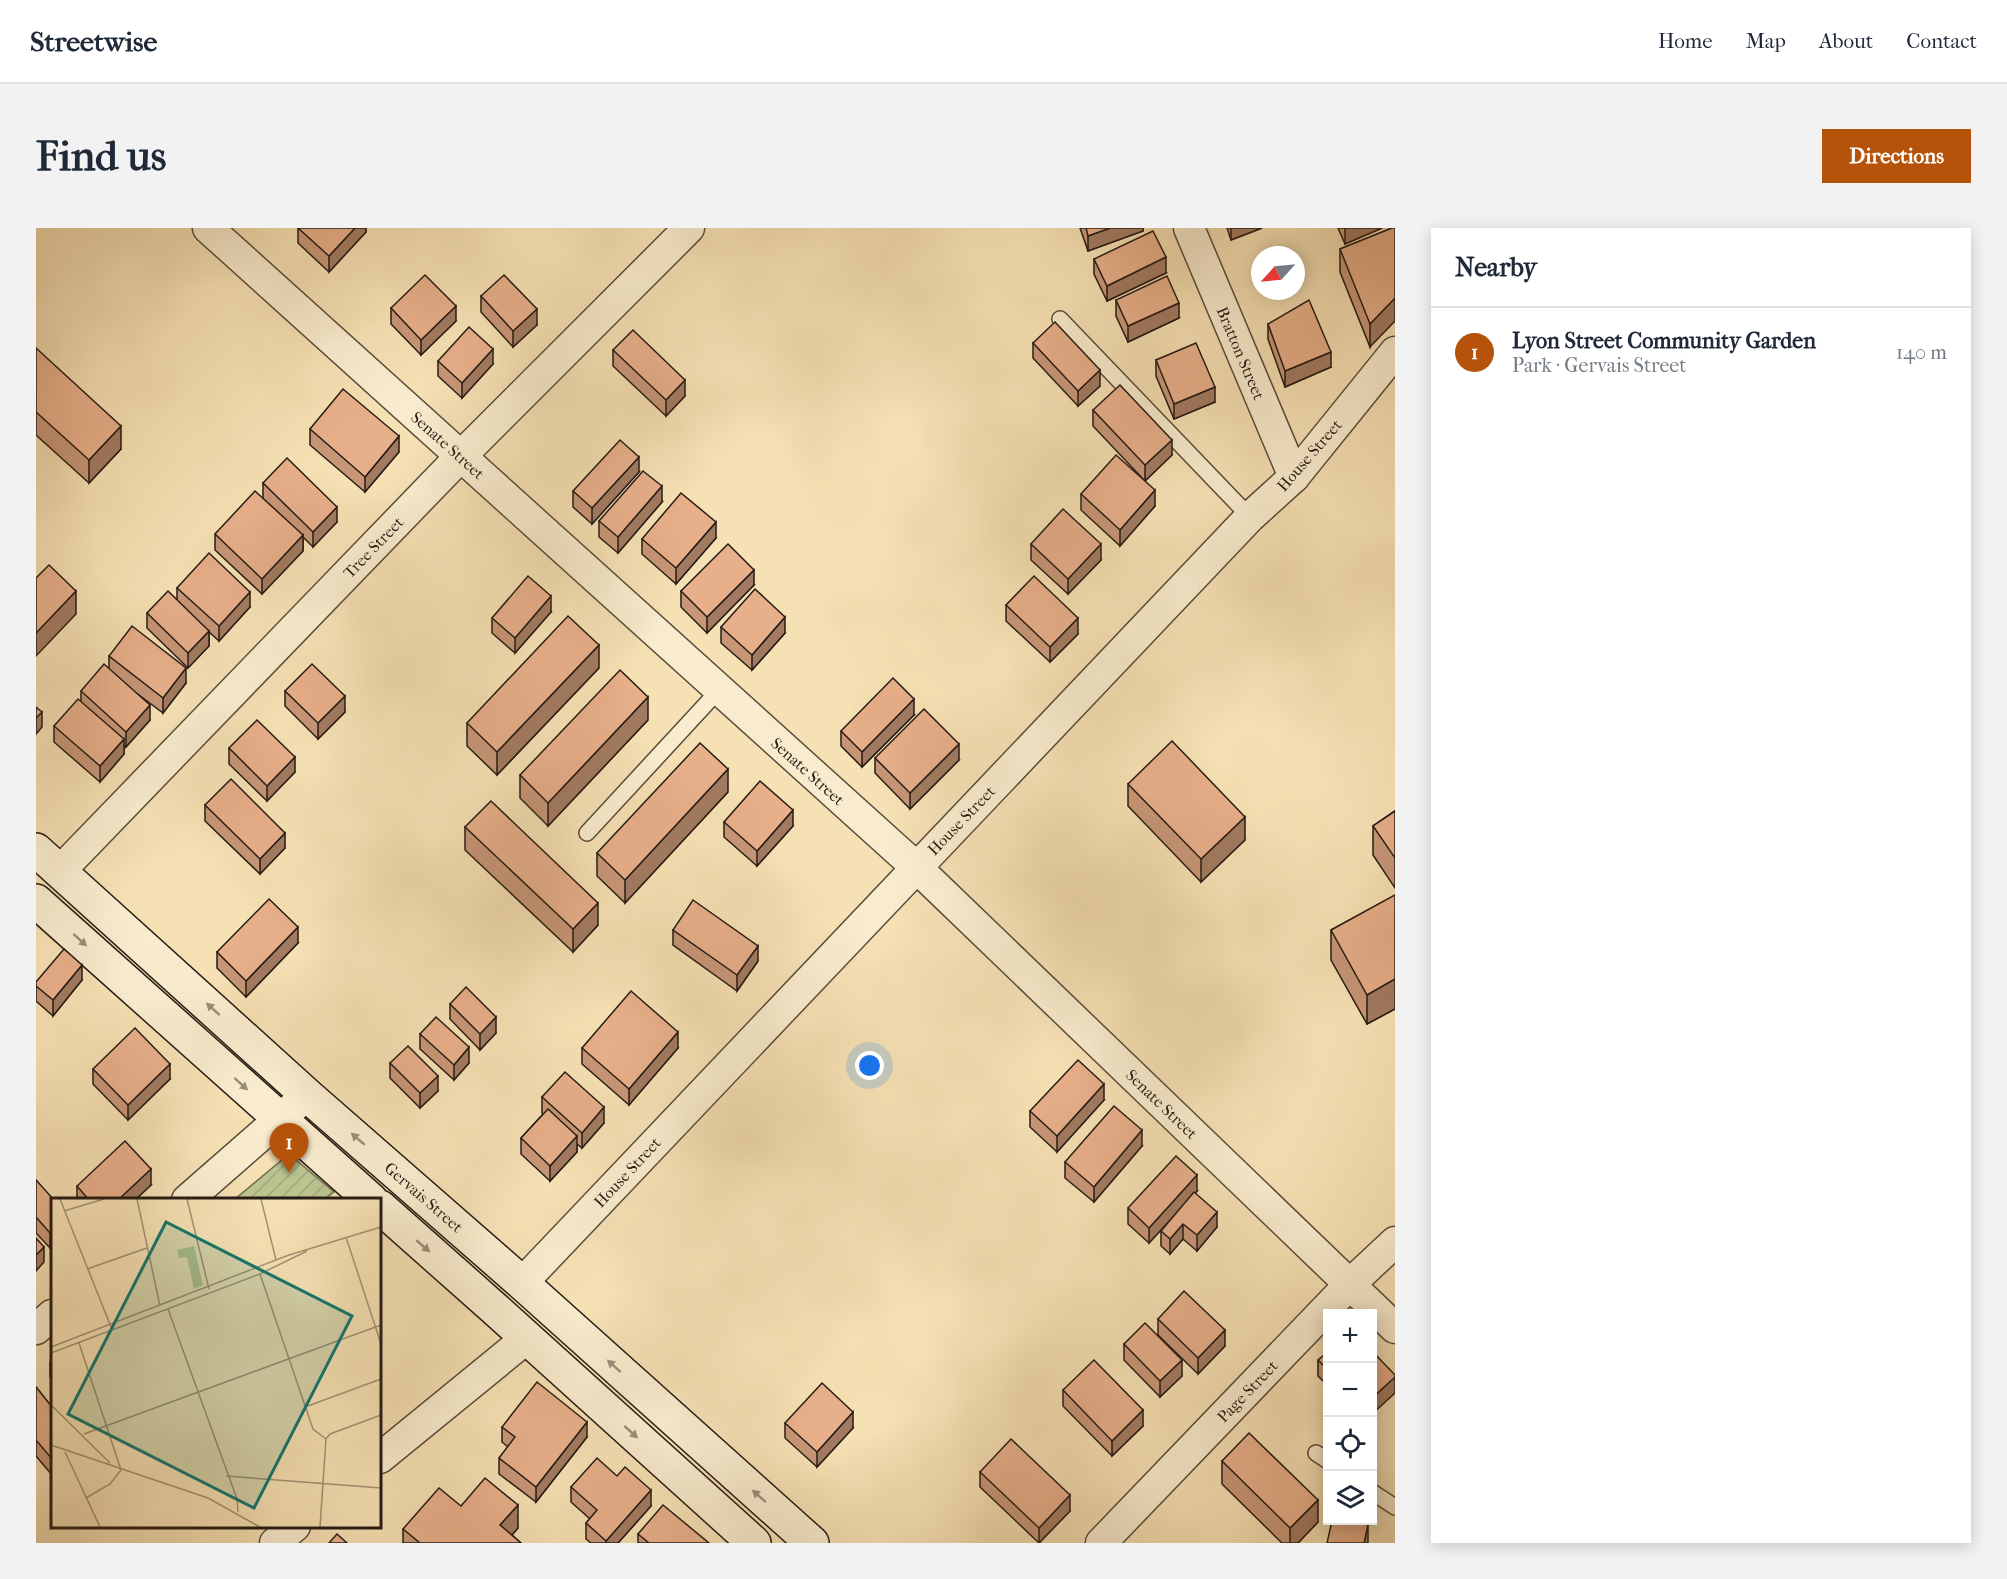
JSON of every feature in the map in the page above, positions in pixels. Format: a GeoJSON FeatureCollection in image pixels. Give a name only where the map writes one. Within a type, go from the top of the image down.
{"type":"FeatureCollection","features":[{"type":"Feature","properties":{"kind":"main road","name":"Gervais Street"},"geometry":{"type":"LineString","coordinates":[[48,860],[307,1095],[522,1283],[804,1540]]}},
{"type":"Feature","properties":{"kind":"main road"},"geometry":{"type":"LineString","coordinates":[[36,902],[369,1198]]}},
{"type":"Feature","properties":{"kind":"main road"},"geometry":{"type":"LineString","coordinates":[[381,1208],[754,1543]]}},
{"type":"Feature","properties":{"kind":"street","name":"Senate Street"},"geometry":{"type":"LineString","coordinates":[[208,228],[916,867],[1395,1328]]}},
{"type":"Feature","properties":{"kind":"street","name":"Bratton Street"},"geometry":{"type":"LineString","coordinates":[[1189,228],[1294,477]]}},
{"type":"Feature","properties":{"kind":"street","name":"Tree Street"},"geometry":{"type":"LineString","coordinates":[[48,860],[460,457],[681,230]]}},
{"type":"Feature","properties":{"kind":"street","name":"House Street"},"geometry":{"type":"LineString","coordinates":[[522,1283],[1250,517],[1294,477],[1395,352]]}},
{"type":"Feature","properties":{"kind":"street"},"geometry":{"type":"LineString","coordinates":[[189,1198],[307,1095]]}},
{"type":"Feature","properties":{"kind":"street","name":"Page Street"},"geometry":{"type":"LineString","coordinates":[[1101,1543],[1350,1284],[1395,1242]]}},
{"type":"Feature","properties":{"kind":"street"},"geometry":{"type":"LineString","coordinates":[[36,1329],[51,1316]]}},
{"type":"Feature","properties":{"kind":"street"},"geometry":{"type":"LineString","coordinates":[[381,1457],[527,1338]]}},
{"type":"Feature","properties":{"kind":"street"},"geometry":{"type":"LineString","coordinates":[[275,1543],[294,1528]]}},
{"type":"Feature","properties":{"kind":"lane"},"geometry":{"type":"LineString","coordinates":[[1060,319],[1250,517]]}},
{"type":"Feature","properties":{"kind":"lane"},"geometry":{"type":"LineString","coordinates":[[587,833],[719,690]]}},
{"type":"Feature","properties":{"kind":"lane"},"geometry":{"type":"LineString","coordinates":[[1377,1495],[1395,1507]]}},
{"type":"Feature","properties":{"kind":"green space"},"geometry":{"type":"Polygon","coordinates":[[[289,1154],[334,1192],[326,1198],[236,1198],[289,1154]]]}},
{"type":"Feature","properties":{"kind":"building"},"geometry":{"type":"Polygon","coordinates":[[[298,228],[355,228],[329,256],[298,228]]]}},
{"type":"Feature","properties":{"kind":"building"},"geometry":{"type":"Polygon","coordinates":[[[1086,228],[1110,228],[1088,236],[1086,228]]]}},
{"type":"Feature","properties":{"kind":"building"},"geometry":{"type":"Polygon","coordinates":[[[1395,228],[1395,298],[1370,324],[1340,249],[1395,228]]]}},
{"type":"Feature","properties":{"kind":"building"},"geometry":{"type":"Polygon","coordinates":[[[1153,231],[1166,257],[1107,286],[1094,259],[1153,231]]]}},
{"type":"Feature","properties":{"kind":"building"},"geometry":{"type":"Polygon","coordinates":[[[425,275],[456,306],[421,340],[391,308],[425,275]]]}},
{"type":"Feature","properties":{"kind":"building"},"geometry":{"type":"Polygon","coordinates":[[[504,275],[537,309],[513,331],[481,296],[504,275]]]}},
{"type":"Feature","properties":{"kind":"building"},"geometry":{"type":"Polygon","coordinates":[[[1167,276],[1179,303],[1128,326],[1116,300],[1167,276]]]}},
{"type":"Feature","properties":{"kind":"building"},"geometry":{"type":"Polygon","coordinates":[[[1309,300],[1331,352],[1285,371],[1268,324],[1309,300]]]}},
{"type":"Feature","properties":{"kind":"building"},"geometry":{"type":"Polygon","coordinates":[[[1055,322],[1100,370],[1078,391],[1033,343],[1055,322]]]}},
{"type":"Feature","properties":{"kind":"building"},"geometry":{"type":"Polygon","coordinates":[[[469,327],[493,349],[462,383],[438,361],[469,327]]]}},
{"type":"Feature","properties":{"kind":"building"},"geometry":{"type":"Polygon","coordinates":[[[633,330],[685,380],[666,400],[613,350],[633,330]]]}},
{"type":"Feature","properties":{"kind":"building"},"geometry":{"type":"Polygon","coordinates":[[[1196,343],[1215,387],[1174,404],[1156,360],[1196,343]]]}},
{"type":"Feature","properties":{"kind":"building"},"geometry":{"type":"Polygon","coordinates":[[[36,348],[121,426],[89,460],[36,412],[36,348]]]}},
{"type":"Feature","properties":{"kind":"building"},"geometry":{"type":"Polygon","coordinates":[[[1120,385],[1172,440],[1145,465],[1093,410],[1120,385]]]}},
{"type":"Feature","properties":{"kind":"building"},"geometry":{"type":"Polygon","coordinates":[[[343,389],[399,436],[365,477],[310,429],[343,389]]]}},
{"type":"Feature","properties":{"kind":"building"},"geometry":{"type":"Polygon","coordinates":[[[620,440],[639,457],[592,508],[573,491],[620,440]]]}},
{"type":"Feature","properties":{"kind":"building"},"geometry":{"type":"Polygon","coordinates":[[[1116,455],[1155,490],[1120,530],[1081,494],[1116,455]]]}},
{"type":"Feature","properties":{"kind":"building"},"geometry":{"type":"Polygon","coordinates":[[[287,458],[337,507],[313,532],[263,483],[287,458]]]}},
{"type":"Feature","properties":{"kind":"building"},"geometry":{"type":"Polygon","coordinates":[[[643,471],[662,486],[618,537],[599,521],[643,471]]]}},
{"type":"Feature","properties":{"kind":"building"},"geometry":{"type":"Polygon","coordinates":[[[255,491],[303,535],[262,579],[215,534],[255,491]]]}},
{"type":"Feature","properties":{"kind":"building"},"geometry":{"type":"Polygon","coordinates":[[[681,493],[716,522],[676,568],[642,539],[681,493]]]}},
{"type":"Feature","properties":{"kind":"building"},"geometry":{"type":"Polygon","coordinates":[[[1063,509],[1101,544],[1068,579],[1031,544],[1063,509]]]}},
{"type":"Feature","properties":{"kind":"building"},"geometry":{"type":"Polygon","coordinates":[[[728,544],[754,570],[707,617],[681,591],[728,544]]]}},
{"type":"Feature","properties":{"kind":"building"},"geometry":{"type":"Polygon","coordinates":[[[209,553],[250,592],[219,626],[177,588],[209,553]]]}},
{"type":"Feature","properties":{"kind":"building"},"geometry":{"type":"Polygon","coordinates":[[[49,565],[76,591],[36,633],[36,578],[49,565]]]}},
{"type":"Feature","properties":{"kind":"building"},"geometry":{"type":"Polygon","coordinates":[[[528,576],[551,596],[515,638],[492,618],[528,576]]]}},
{"type":"Feature","properties":{"kind":"building"},"geometry":{"type":"Polygon","coordinates":[[[1034,576],[1078,618],[1050,647],[1006,605],[1034,576]]]}},
{"type":"Feature","properties":{"kind":"building"},"geometry":{"type":"Polygon","coordinates":[[[755,589],[785,617],[752,655],[721,627],[755,589]]]}},
{"type":"Feature","properties":{"kind":"building"},"geometry":{"type":"Polygon","coordinates":[[[168,591],[209,631],[188,653],[147,613],[168,591]]]}},
{"type":"Feature","properties":{"kind":"building"},"geometry":{"type":"Polygon","coordinates":[[[568,616],[599,645],[497,752],[467,723],[568,616]]]}},
{"type":"Feature","properties":{"kind":"building"},"geometry":{"type":"Polygon","coordinates":[[[132,626],[186,668],[163,698],[109,656],[132,626]]]}},
{"type":"Feature","properties":{"kind":"building"},"geometry":{"type":"Polygon","coordinates":[[[104,664],[150,705],[126,732],[81,691],[104,664]]]}},
{"type":"Feature","properties":{"kind":"building"},"geometry":{"type":"Polygon","coordinates":[[[312,664],[345,696],[318,723],[285,691],[312,664]]]}},
{"type":"Feature","properties":{"kind":"building"},"geometry":{"type":"Polygon","coordinates":[[[620,670],[648,697],[548,803],[520,775],[620,670]]]}},
{"type":"Feature","properties":{"kind":"building"},"geometry":{"type":"Polygon","coordinates":[[[893,678],[914,699],[862,752],[841,731],[893,678]]]}},
{"type":"Feature","properties":{"kind":"building"},"geometry":{"type":"Polygon","coordinates":[[[78,699],[124,739],[100,766],[54,726],[78,699]]]}},
{"type":"Feature","properties":{"kind":"building"},"geometry":{"type":"Polygon","coordinates":[[[36,707],[42,712],[36,718],[36,707]]]}},
{"type":"Feature","properties":{"kind":"building"},"geometry":{"type":"Polygon","coordinates":[[[924,709],[959,744],[910,793],[875,758],[924,709]]]}},
{"type":"Feature","properties":{"kind":"building"},"geometry":{"type":"Polygon","coordinates":[[[257,720],[295,757],[267,786],[229,748],[257,720]]]}},
{"type":"Feature","properties":{"kind":"building"},"geometry":{"type":"Polygon","coordinates":[[[1172,741],[1245,817],[1201,859],[1128,784],[1172,741]]]}},
{"type":"Feature","properties":{"kind":"building"},"geometry":{"type":"Polygon","coordinates":[[[700,743],[728,769],[625,880],[597,853],[700,743]]]}},
{"type":"Feature","properties":{"kind":"building"},"geometry":{"type":"Polygon","coordinates":[[[231,779],[285,833],[260,859],[205,805],[231,779]]]}},
{"type":"Feature","properties":{"kind":"building"},"geometry":{"type":"Polygon","coordinates":[[[760,781],[793,810],[757,851],[724,822],[760,781]]]}},
{"type":"Feature","properties":{"kind":"building"},"geometry":{"type":"Polygon","coordinates":[[[491,801],[598,903],[573,929],[465,827],[491,801]]]}},
{"type":"Feature","properties":{"kind":"building"},"geometry":{"type":"Polygon","coordinates":[[[1395,811],[1395,858],[1373,826],[1395,811]]]}},
{"type":"Feature","properties":{"kind":"building"},"geometry":{"type":"Polygon","coordinates":[[[1395,895],[1395,979],[1367,995],[1331,930],[1395,895]]]}},
{"type":"Feature","properties":{"kind":"building"},"geometry":{"type":"Polygon","coordinates":[[[269,899],[298,927],[246,981],[217,952],[269,899]]]}},
{"type":"Feature","properties":{"kind":"building"},"geometry":{"type":"Polygon","coordinates":[[[693,900],[758,946],[737,975],[673,930],[693,900]]]}},
{"type":"Feature","properties":{"kind":"building"},"geometry":{"type":"Polygon","coordinates":[[[64,949],[82,965],[53,1000],[36,986],[36,982],[64,949]]]}},
{"type":"Feature","properties":{"kind":"building"},"geometry":{"type":"Polygon","coordinates":[[[466,987],[496,1017],[480,1034],[450,1004],[466,987]]]}},
{"type":"Feature","properties":{"kind":"building"},"geometry":{"type":"Polygon","coordinates":[[[631,991],[678,1032],[629,1089],[582,1048],[631,991]]]}},
{"type":"Feature","properties":{"kind":"building"},"geometry":{"type":"Polygon","coordinates":[[[436,1017],[469,1047],[454,1065],[420,1034],[436,1017]]]}},
{"type":"Feature","properties":{"kind":"building"},"geometry":{"type":"Polygon","coordinates":[[[135,1028],[170,1064],[128,1105],[93,1069],[135,1028]]]}},
{"type":"Feature","properties":{"kind":"building"},"geometry":{"type":"Polygon","coordinates":[[[408,1046],[438,1076],[420,1093],[390,1063],[408,1046]]]}},
{"type":"Feature","properties":{"kind":"building"},"geometry":{"type":"Polygon","coordinates":[[[1078,1060],[1104,1084],[1057,1136],[1030,1111],[1078,1060]]]}},
{"type":"Feature","properties":{"kind":"building"},"geometry":{"type":"Polygon","coordinates":[[[565,1072],[604,1107],[582,1133],[542,1097],[565,1072]]]}},
{"type":"Feature","properties":{"kind":"building"},"geometry":{"type":"Polygon","coordinates":[[[1114,1106],[1142,1130],[1094,1187],[1065,1162],[1114,1106]]]}},
{"type":"Feature","properties":{"kind":"building"},"geometry":{"type":"Polygon","coordinates":[[[548,1109],[577,1136],[550,1166],[521,1138],[548,1109]]]}},
{"type":"Feature","properties":{"kind":"building"},"geometry":{"type":"Polygon","coordinates":[[[125,1141],[151,1169],[120,1198],[87,1198],[77,1186],[125,1141]]]}},
{"type":"Feature","properties":{"kind":"building"},"geometry":{"type":"Polygon","coordinates":[[[1176,1156],[1197,1175],[1149,1228],[1128,1208],[1176,1156]]]}},
{"type":"Feature","properties":{"kind":"building"},"geometry":{"type":"Polygon","coordinates":[[[36,1180],[52,1198],[50,1233],[36,1217],[36,1180]]]}},
{"type":"Feature","properties":{"kind":"building"},"geometry":{"type":"Polygon","coordinates":[[[1194,1192],[1217,1212],[1197,1235],[1183,1224],[1170,1239],[1161,1231],[1194,1192]]]}},
{"type":"Feature","properties":{"kind":"building"},"geometry":{"type":"Polygon","coordinates":[[[36,1238],[44,1247],[36,1255],[36,1238]]]}},
{"type":"Feature","properties":{"kind":"building"},"geometry":{"type":"Polygon","coordinates":[[[1184,1291],[1225,1330],[1198,1358],[1158,1319],[1184,1291]]]}},
{"type":"Feature","properties":{"kind":"building"},"geometry":{"type":"Polygon","coordinates":[[[1145,1323],[1182,1360],[1160,1381],[1124,1344],[1145,1323]]]}},
{"type":"Feature","properties":{"kind":"building"},"geometry":{"type":"Polygon","coordinates":[[[1377,1356],[1395,1375],[1377,1393],[1377,1356]]]}},
{"type":"Feature","properties":{"kind":"building"},"geometry":{"type":"Polygon","coordinates":[[[1094,1360],[1143,1410],[1112,1441],[1063,1390],[1094,1360]]]}},
{"type":"Feature","properties":{"kind":"building"},"geometry":{"type":"Polygon","coordinates":[[[537,1382],[587,1422],[536,1487],[499,1458],[515,1437],[502,1427],[537,1382]]]}},
{"type":"Feature","properties":{"kind":"building"},"geometry":{"type":"Polygon","coordinates":[[[822,1383],[853,1412],[817,1452],[785,1423],[822,1383]]]}},
{"type":"Feature","properties":{"kind":"building"},"geometry":{"type":"Polygon","coordinates":[[[36,1387],[51,1406],[51,1458],[36,1440],[36,1387]]]}},
{"type":"Feature","properties":{"kind":"building"},"geometry":{"type":"Polygon","coordinates":[[[1249,1433],[1318,1500],[1290,1528],[1222,1461],[1249,1433]]]}},
{"type":"Feature","properties":{"kind":"building"},"geometry":{"type":"Polygon","coordinates":[[[1011,1439],[1070,1495],[1039,1528],[980,1472],[1011,1439]]]}},
{"type":"Feature","properties":{"kind":"building"},"geometry":{"type":"Polygon","coordinates":[[[597,1458],[617,1476],[625,1467],[651,1490],[606,1541],[586,1523],[597,1510],[571,1487],[597,1458]]]}},
{"type":"Feature","properties":{"kind":"building"},"geometry":{"type":"Polygon","coordinates":[[[485,1478],[518,1505],[500,1525],[521,1543],[420,1543],[403,1529],[439,1488],[461,1506],[485,1478]]]}},
{"type":"Feature","properties":{"kind":"building"},"geometry":{"type":"Polygon","coordinates":[[[663,1505],[709,1543],[649,1543],[638,1534],[663,1505]]]}},
{"type":"Feature","properties":{"kind":"building"},"geometry":{"type":"Polygon","coordinates":[[[1331,1525],[1368,1525],[1364,1543],[1327,1543],[1331,1525]]]}},
{"type":"Feature","properties":{"kind":"building"},"geometry":{"type":"Polygon","coordinates":[[[337,1534],[347,1543],[329,1543],[337,1534]]]}},
{"type":"Feature","properties":{"kind":"place","name":"Lyon Street Community Garden"},"geometry":{"type":"Point","coordinates":[289,1173]}}]}
